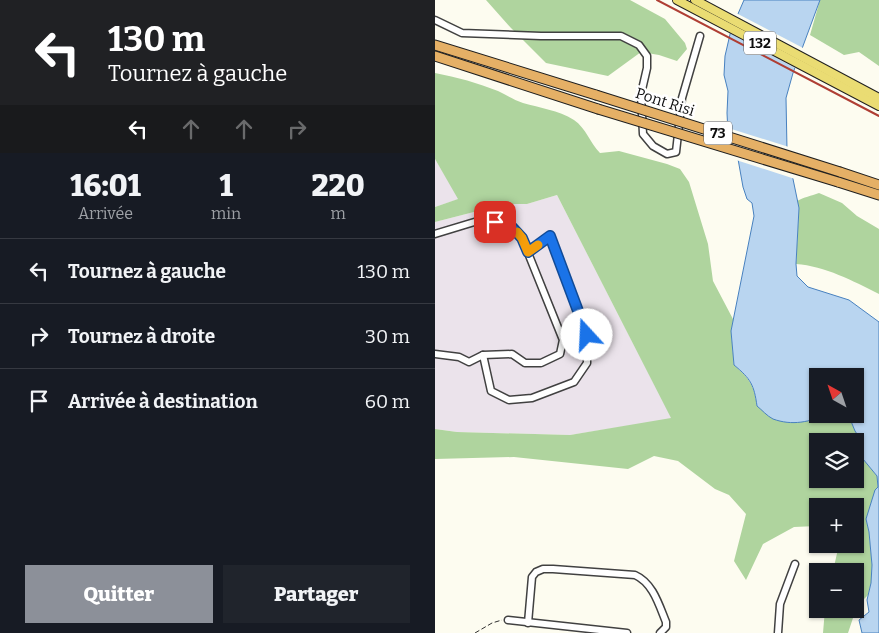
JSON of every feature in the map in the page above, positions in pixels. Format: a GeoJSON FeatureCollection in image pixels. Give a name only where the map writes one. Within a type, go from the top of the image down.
{"type":"FeatureCollection","features":[{"type":"Feature","properties":{"kind":"highway","name":"Pont Risi"},"geometry":{"type":"LineString","coordinates":[[435,45],[879,185]]}},
{"type":"Feature","properties":{"kind":"highway","name":"Pont Risi"},"geometry":{"type":"LineString","coordinates":[[435,56],[598,110],[879,195]]}},
{"type":"Feature","properties":{"kind":"main road","name":"132"},"geometry":{"type":"LineString","coordinates":[[677,0],[844,84],[879,98]]}},
{"type":"Feature","properties":{"kind":"main road","name":"132"},"geometry":{"type":"LineString","coordinates":[[695,0],[844,84],[879,106]]}},
{"type":"Feature","properties":{"kind":"street"},"geometry":{"type":"LineString","coordinates":[[435,20],[461,33],[621,36],[639,45],[647,56],[647,68],[641,94],[643,134],[653,146],[667,154],[676,152],[681,98],[700,36]]}},
{"type":"Feature","properties":{"kind":"street"},"geometry":{"type":"LineString","coordinates":[[435,234],[481,220],[509,224],[522,238],[563,340],[560,354],[541,363],[525,363],[511,354],[483,355],[469,362],[459,357],[435,354]]}},
{"type":"Feature","properties":{"kind":"street"},"geometry":{"type":"LineString","coordinates":[[483,355],[491,391],[509,400],[532,398],[574,382],[587,363],[587,335],[550,236],[528,252]]}},
{"type":"Feature","properties":{"kind":"street"},"geometry":{"type":"LineString","coordinates":[[778,633],[780,604],[795,564]]}},
{"type":"Feature","properties":{"kind":"street"},"geometry":{"type":"LineString","coordinates":[[528,624],[532,577],[536,572],[543,570],[561,569],[635,575],[641,578],[648,584],[666,622],[666,628],[660,633]]}},
{"type":"Feature","properties":{"kind":"street"},"geometry":{"type":"LineString","coordinates":[[508,620],[579,631],[627,633]]}},
{"type":"Feature","properties":{"kind":"path"},"geometry":{"type":"LineString","coordinates":[[475,633],[492,623],[508,620]]}},
{"type":"Feature","properties":{"kind":"shaded area"},"geometry":{"type":"Polygon","coordinates":[[[435,159],[459,199],[435,207],[435,159]]]}},
{"type":"Feature","properties":{"kind":"shaded area"},"geometry":{"type":"Polygon","coordinates":[[[557,195],[672,419],[570,435],[457,432],[435,429],[435,222],[505,204],[527,204],[557,195]]]}},
{"type":"Feature","properties":{"kind":"green space"},"geometry":{"type":"Polygon","coordinates":[[[486,0],[630,0],[665,19],[685,43],[687,49],[677,61],[641,52],[608,76],[546,63],[486,0]]]}},
{"type":"Feature","properties":{"kind":"green space"},"geometry":{"type":"Polygon","coordinates":[[[820,0],[879,0],[879,66],[859,52],[844,55],[810,35],[820,0]]]}},
{"type":"Feature","properties":{"kind":"green space"},"geometry":{"type":"Polygon","coordinates":[[[435,73],[483,85],[520,102],[568,117],[582,127],[600,153],[619,151],[680,169],[689,182],[708,244],[713,281],[734,321],[731,331],[734,365],[750,383],[757,406],[809,421],[809,423],[852,423],[856,433],[809,433],[809,488],[864,488],[864,460],[877,476],[878,487],[866,519],[872,565],[868,595],[864,599],[864,563],[835,563],[837,553],[864,553],[864,498],[809,498],[809,526],[794,527],[763,544],[746,580],[734,561],[746,514],[729,495],[715,489],[678,461],[654,456],[628,469],[514,457],[435,459],[435,429],[457,432],[570,435],[671,418],[557,195],[527,204],[505,204],[435,222],[435,207],[458,199],[435,159],[435,73]]]}},
{"type":"Feature","properties":{"kind":"green space"},"geometry":{"type":"Polygon","coordinates":[[[819,193],[842,203],[857,216],[879,229],[879,294],[828,271],[796,264],[799,208],[797,201],[819,193]]]}},
{"type":"Feature","properties":{"kind":"green space"},"geometry":{"type":"Polygon","coordinates":[[[824,618],[853,618],[848,633],[823,633],[824,618]]]}},
{"type":"Feature","properties":{"kind":"water"},"geometry":{"type":"Polygon","coordinates":[[[744,0],[820,0],[793,73],[786,98],[787,150],[799,208],[797,276],[808,287],[849,300],[879,322],[879,633],[862,633],[859,620],[864,618],[869,612],[867,600],[871,583],[872,565],[866,519],[875,490],[878,487],[877,476],[864,460],[864,433],[856,433],[852,423],[864,423],[864,368],[809,368],[809,421],[794,423],[773,419],[757,406],[751,383],[734,365],[731,331],[754,216],[752,203],[747,199],[738,159],[728,133],[728,91],[724,75],[725,56],[731,30],[744,0]]]}},
{"type":"Feature","properties":{"kind":"pier"},"geometry":{"type":"Polygon","coordinates":[[[736,13],[805,49],[797,69],[728,32],[736,13]]]}},
{"type":"Feature","properties":{"kind":"pier"},"geometry":{"type":"Polygon","coordinates":[[[725,127],[789,147],[795,179],[736,160],[730,148],[725,127]]]}},
{"type":"Feature","properties":{"kind":"railway"},"geometry":{"type":"LineString","coordinates":[[657,0],[879,116]]}},
{"type":"Feature","properties":{"kind":"slow traffic"},"geometry":{"type":"LineString","coordinates":[[517,232],[528,252],[538,245]]}},
{"type":"Feature","properties":{"kind":"route"},"geometry":{"type":"LineString","coordinates":[[495,222],[509,224],[522,238],[528,252],[550,236],[587,335]]}}]}
